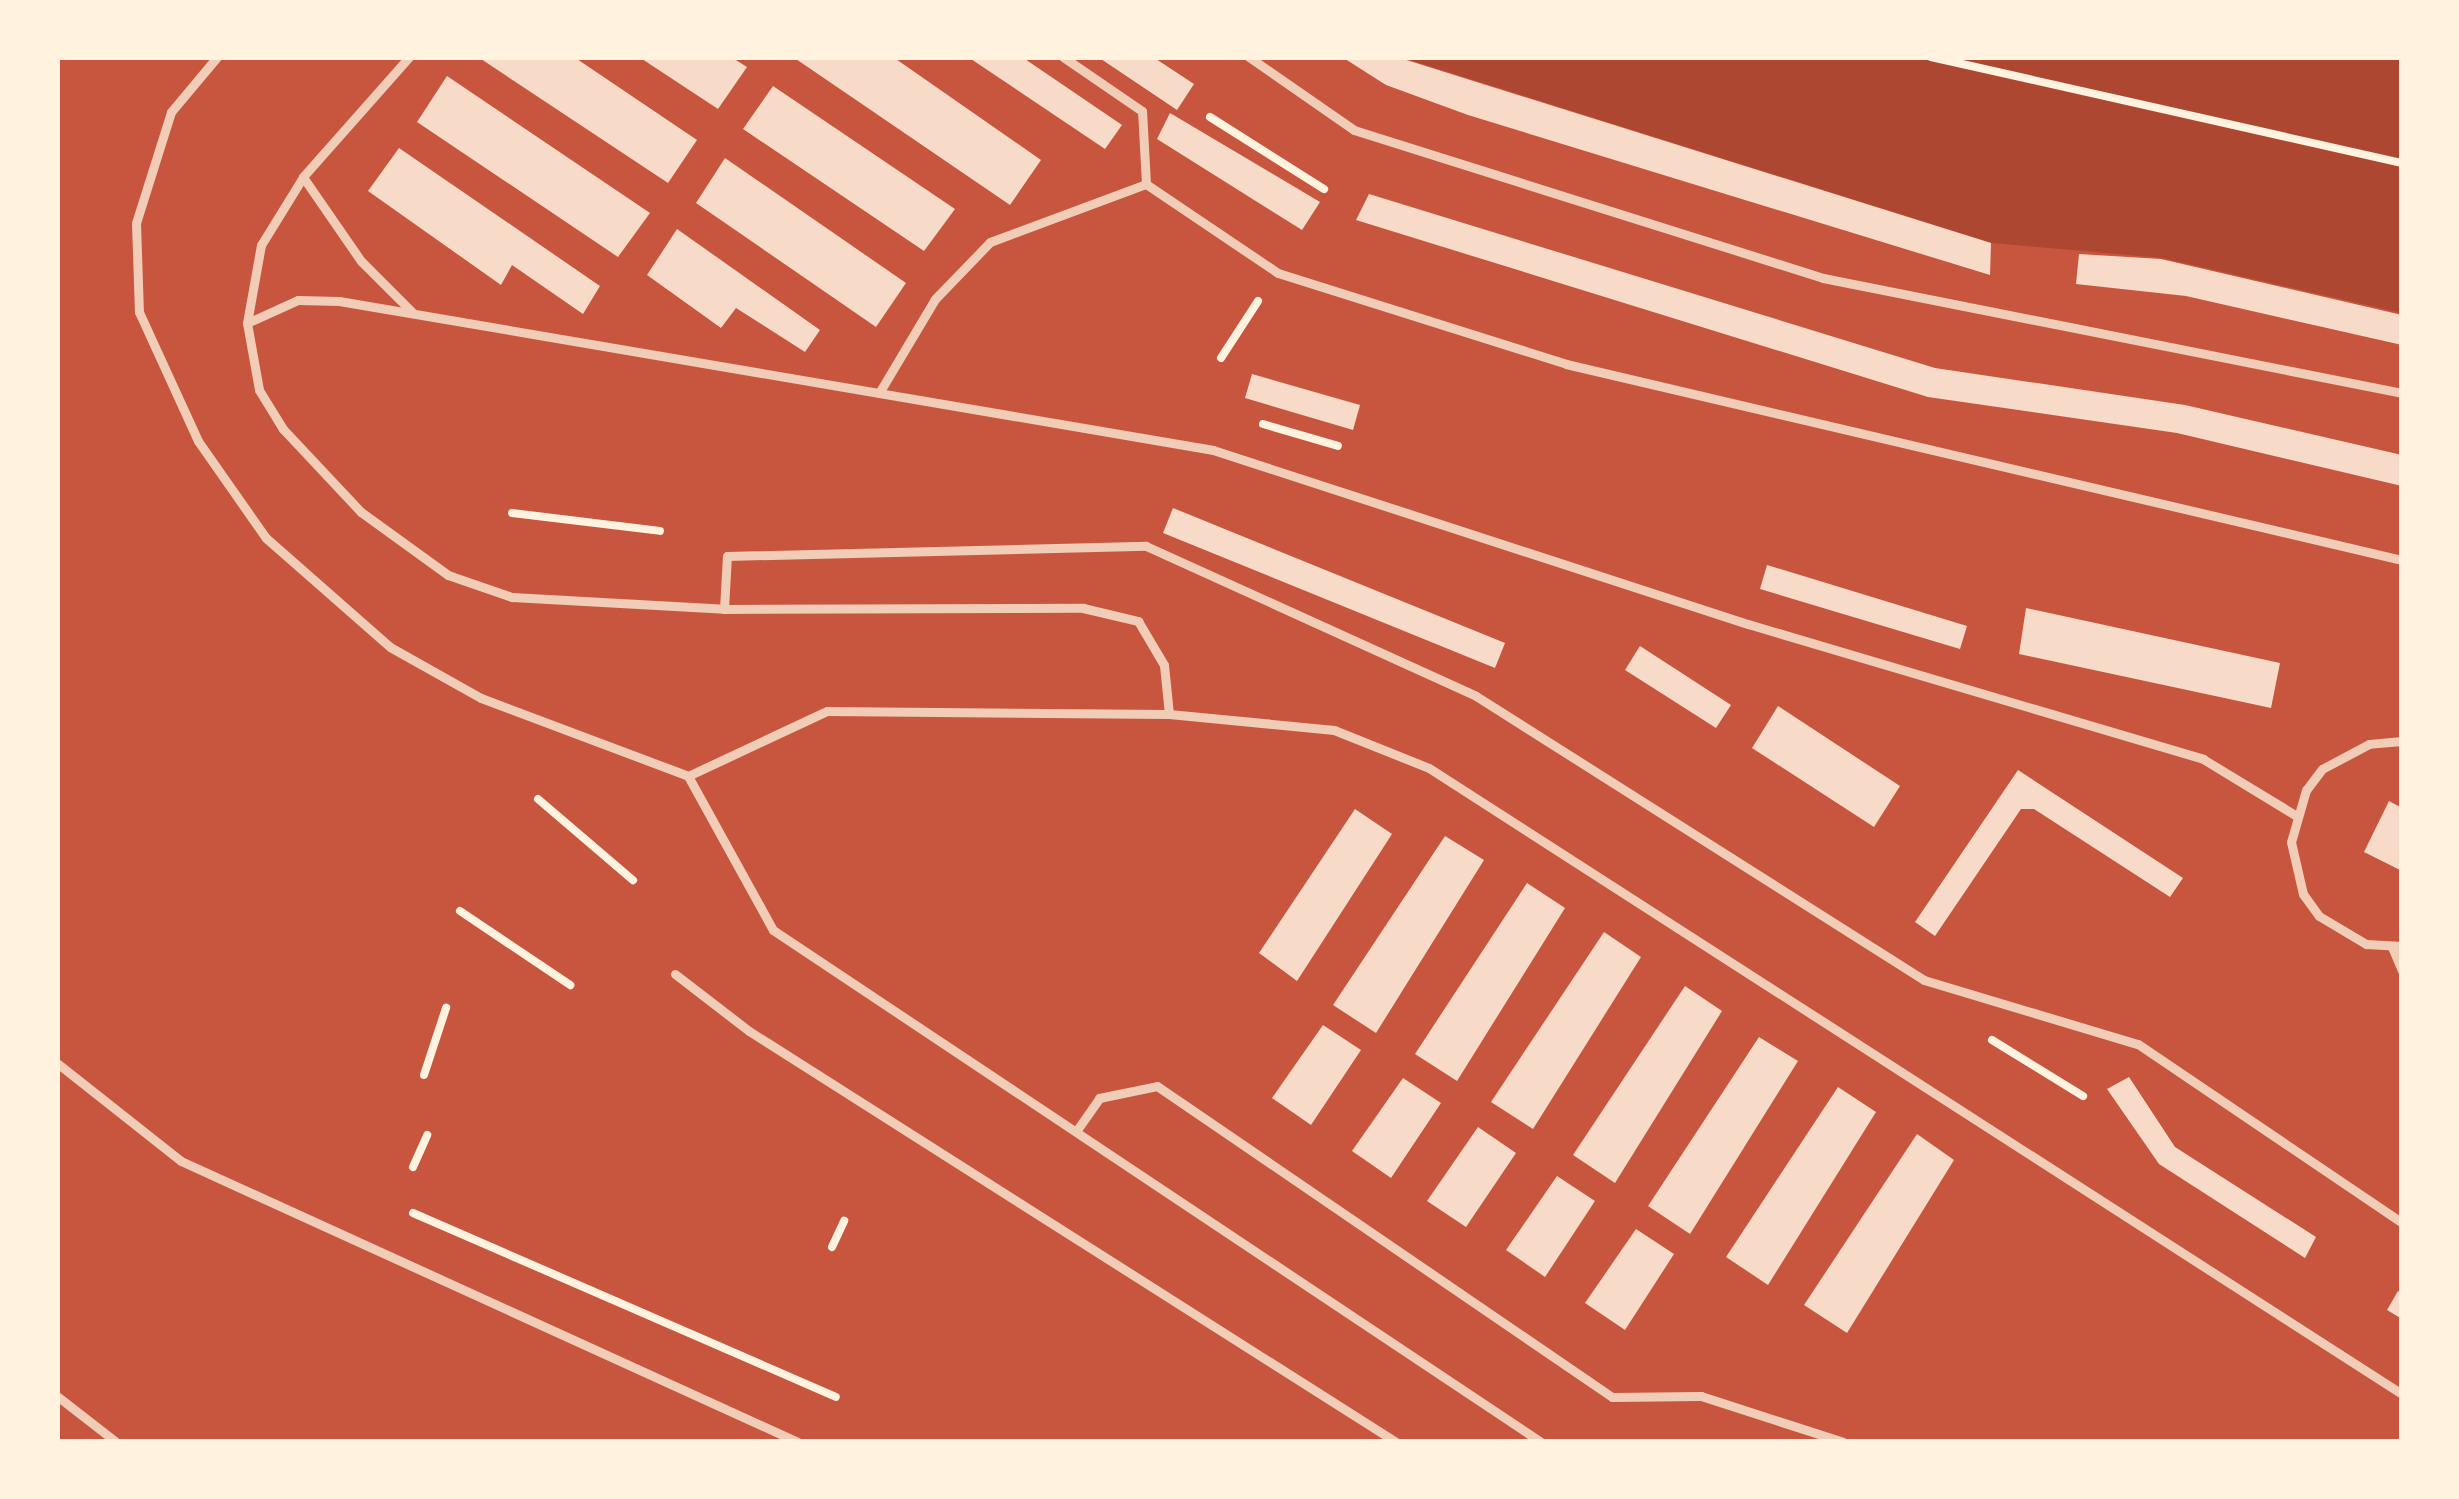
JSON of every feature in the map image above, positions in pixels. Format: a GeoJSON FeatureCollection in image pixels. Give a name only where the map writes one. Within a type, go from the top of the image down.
{"type":"FeatureCollection","features":[{"type":"Feature","properties":{"kind":"lane"},"geometry":{"type":"LineString","coordinates":[[217,57],[171,112],[136,223],[139,312],[197,441],[266,538],[391,647],[481,698],[688,776],[772,930],[1541,1442]]}},
{"type":"Feature","properties":{"kind":"lane"},"geometry":{"type":"LineString","coordinates":[[409,57],[303,177],[261,245],[247,323],[259,390],[283,429],[361,512],[448,575],[512,597],[724,609],[1083,608],[1138,621],[1164,665],[1169,714]]}},
{"type":"Feature","properties":{"kind":"lane"},"geometry":{"type":"LineString","coordinates":[[1063,57],[1142,111],[1146,184]]}},
{"type":"Feature","properties":{"kind":"lane"},"geometry":{"type":"LineString","coordinates":[[1249,57],[1354,130],[1823,278],[2402,393]]}},
{"type":"Feature","properties":{"kind":"lane"},"geometry":{"type":"LineString","coordinates":[[303,177],[361,261],[414,314]]}},
{"type":"Feature","properties":{"kind":"lane"},"geometry":{"type":"LineString","coordinates":[[878,393],[935,299],[990,242],[1146,184]]}},
{"type":"Feature","properties":{"kind":"lane"},"geometry":{"type":"LineString","coordinates":[[1146,184],[1278,273],[1566,364],[2402,560]]}},
{"type":"Feature","properties":{"kind":"lane"},"geometry":{"type":"LineString","coordinates":[[247,323],[298,300],[414,314],[1214,450],[1748,624],[2203,759],[2295,815]]}},
{"type":"Feature","properties":{"kind":"lane"},"geometry":{"type":"LineString","coordinates":[[724,609],[727,556],[1146,546],[1476,696],[1924,980],[2138,1044],[2402,1223]]}},
{"type":"Feature","properties":{"kind":"lane"},"geometry":{"type":"LineString","coordinates":[[688,776],[827,711],[1169,714],[1334,730],[1429,768],[2402,1394]]}},
{"type":"Feature","properties":{"kind":"lane"},"geometry":{"type":"LineString","coordinates":[[2402,741],[2344,753],[2306,790],[2295,815],[2294,868],[2319,916],[2366,944],[2397,947],[2402,970]]}},
{"type":"Feature","properties":{"kind":"lane"},"geometry":{"type":"LineString","coordinates":[[675,974],[749,1030],[1396,1442]]}},
{"type":"Feature","properties":{"kind":"lane"},"geometry":{"type":"LineString","coordinates":[[57,1063],[181,1161],[798,1442]]}},
{"type":"Feature","properties":{"kind":"lane"},"geometry":{"type":"LineString","coordinates":[[1077,1130],[1100,1098],[1157,1086],[1612,1397],[1700,1396],[1843,1442]]}},
{"type":"Feature","properties":{"kind":"lane"},"geometry":{"type":"LineString","coordinates":[[57,1396],[116,1442]]}},
{"type":"Feature","properties":{"kind":"path"},"geometry":{"type":"LineString","coordinates":[[1931,57],[2402,163]]}},
{"type":"Feature","properties":{"kind":"path"},"geometry":{"type":"LineString","coordinates":[[1210,117],[1324,189]]}},
{"type":"Feature","properties":{"kind":"path"},"geometry":{"type":"LineString","coordinates":[[1221,358],[1258,300]]}},
{"type":"Feature","properties":{"kind":"path"},"geometry":{"type":"LineString","coordinates":[[1263,424],[1338,446]]}},
{"type":"Feature","properties":{"kind":"path"},"geometry":{"type":"LineString","coordinates":[[512,513],[660,531]]}},
{"type":"Feature","properties":{"kind":"path"},"geometry":{"type":"LineString","coordinates":[[538,799],[633,880]]}},
{"type":"Feature","properties":{"kind":"path"},"geometry":{"type":"LineString","coordinates":[[460,911],[570,985]]}},
{"type":"Feature","properties":{"kind":"path"},"geometry":{"type":"LineString","coordinates":[[424,1075],[446,1008]]}},
{"type":"Feature","properties":{"kind":"path"},"geometry":{"type":"LineString","coordinates":[[1970,1026],[2083,1096]]}},
{"type":"Feature","properties":{"kind":"path"},"geometry":{"type":"LineString","coordinates":[[413,1167],[428,1136]]}},
{"type":"Feature","properties":{"kind":"path"},"geometry":{"type":"LineString","coordinates":[[413,1213],[836,1397]]}},
{"type":"Feature","properties":{"kind":"path"},"geometry":{"type":"LineString","coordinates":[[832,1247],[844,1221]]}},
{"type":"Feature","properties":{"kind":"shaded area"},"geometry":{"type":"Polygon","coordinates":[[[1400,57],[2402,57],[2402,313],[2162,258],[1992,243],[1400,57]]]}},
{"type":"Feature","properties":{"kind":"building"},"geometry":{"type":"Polygon","coordinates":[[[478,57],[574,57],[697,140],[668,183],[478,57]]]}},
{"type":"Feature","properties":{"kind":"building"},"geometry":{"type":"Polygon","coordinates":[[[639,57],[731,57],[747,67],[718,109],[639,57]]]}},
{"type":"Feature","properties":{"kind":"building"},"geometry":{"type":"Polygon","coordinates":[[[793,57],[893,57],[1041,160],[1010,205],[793,57]]]}},
{"type":"Feature","properties":{"kind":"building"},"geometry":{"type":"Polygon","coordinates":[[[968,57],[1022,57],[1122,125],[1105,149],[968,57]]]}},
{"type":"Feature","properties":{"kind":"building"},"geometry":{"type":"Polygon","coordinates":[[[1098,57],[1153,57],[1194,84],[1177,110],[1098,57]]]}},
{"type":"Feature","properties":{"kind":"building"},"geometry":{"type":"Polygon","coordinates":[[[1342,57],[1397,57],[1991,243],[1990,275],[1468,115],[1386,85],[1342,57]]]}},
{"type":"Feature","properties":{"kind":"building"},"geometry":{"type":"Polygon","coordinates":[[[447,76],[650,213],[618,257],[417,122],[447,76]]]}},
{"type":"Feature","properties":{"kind":"building"},"geometry":{"type":"Polygon","coordinates":[[[773,86],[955,209],[924,251],[743,129],[773,86]]]}},
{"type":"Feature","properties":{"kind":"building"},"geometry":{"type":"Polygon","coordinates":[[[1170,113],[1320,202],[1302,230],[1157,139],[1170,113]]]}},
{"type":"Feature","properties":{"kind":"building"},"geometry":{"type":"Polygon","coordinates":[[[399,148],[600,286],[583,314],[512,265],[501,285],[368,191],[399,148]]]}},
{"type":"Feature","properties":{"kind":"building"},"geometry":{"type":"Polygon","coordinates":[[[725,158],[906,283],[876,327],[696,203],[725,158]]]}},
{"type":"Feature","properties":{"kind":"building"},"geometry":{"type":"Polygon","coordinates":[[[1369,194],[1935,368],[2185,405],[2402,455],[2402,486],[2177,433],[1928,397],[1356,220],[1369,194]]]}},
{"type":"Feature","properties":{"kind":"building"},"geometry":{"type":"Polygon","coordinates":[[[677,229],[820,330],[805,352],[736,308],[721,328],[647,275],[677,229]]]}},
{"type":"Feature","properties":{"kind":"building"},"geometry":{"type":"Polygon","coordinates":[[[2079,254],[2161,259],[2402,315],[2402,345],[2186,296],[2076,284],[2079,254]]]}},
{"type":"Feature","properties":{"kind":"building"},"geometry":{"type":"Polygon","coordinates":[[[1252,374],[1360,405],[1353,430],[1245,398],[1252,374]]]}},
{"type":"Feature","properties":{"kind":"building"},"geometry":{"type":"Polygon","coordinates":[[[1173,508],[1505,643],[1495,668],[1163,533],[1173,508]]]}},
{"type":"Feature","properties":{"kind":"building"},"geometry":{"type":"Polygon","coordinates":[[[1767,565],[1967,626],[1960,649],[1760,589],[1767,565]]]}},
{"type":"Feature","properties":{"kind":"building"},"geometry":{"type":"Polygon","coordinates":[[[2026,608],[2280,663],[2271,708],[2019,654],[2026,608]]]}},
{"type":"Feature","properties":{"kind":"building"},"geometry":{"type":"Polygon","coordinates":[[[1640,646],[1731,705],[1716,728],[1625,670],[1640,646]]]}},
{"type":"Feature","properties":{"kind":"building"},"geometry":{"type":"Polygon","coordinates":[[[1778,706],[1900,786],[1874,827],[1752,748],[1778,706]]]}},
{"type":"Feature","properties":{"kind":"building"},"geometry":{"type":"Polygon","coordinates":[[[2018,770],[2183,878],[2170,897],[2034,809],[2021,809],[1935,936],[1915,922],[2018,770]]]}},
{"type":"Feature","properties":{"kind":"building"},"geometry":{"type":"Polygon","coordinates":[[[2389,801],[2402,808],[2402,871],[2364,852],[2389,801]]]}},
{"type":"Feature","properties":{"kind":"building"},"geometry":{"type":"Polygon","coordinates":[[[1355,809],[1392,834],[1297,981],[1259,953],[1355,809]]]}},
{"type":"Feature","properties":{"kind":"building"},"geometry":{"type":"Polygon","coordinates":[[[1445,836],[1484,860],[1376,1033],[1333,1005],[1445,836]]]}},
{"type":"Feature","properties":{"kind":"building"},"geometry":{"type":"Polygon","coordinates":[[[1527,883],[1565,908],[1457,1081],[1415,1054],[1527,883]]]}},
{"type":"Feature","properties":{"kind":"building"},"geometry":{"type":"Polygon","coordinates":[[[1604,932],[1641,957],[1533,1129],[1491,1102],[1604,932]]]}},
{"type":"Feature","properties":{"kind":"building"},"geometry":{"type":"Polygon","coordinates":[[[1685,986],[1722,1011],[1615,1183],[1573,1155],[1685,986]]]}},
{"type":"Feature","properties":{"kind":"building"},"geometry":{"type":"Polygon","coordinates":[[[1323,1025],[1361,1050],[1311,1125],[1272,1098],[1323,1025]]]}},
{"type":"Feature","properties":{"kind":"building"},"geometry":{"type":"Polygon","coordinates":[[[1759,1037],[1798,1061],[1690,1234],[1648,1206],[1759,1037]]]}},
{"type":"Feature","properties":{"kind":"building"},"geometry":{"type":"Polygon","coordinates":[[[2129,1077],[2175,1147],[2316,1237],[2305,1258],[2159,1164],[2107,1089],[2129,1077]]]}},
{"type":"Feature","properties":{"kind":"building"},"geometry":{"type":"Polygon","coordinates":[[[1403,1078],[1441,1103],[1391,1178],[1352,1151],[1403,1078]]]}},
{"type":"Feature","properties":{"kind":"building"},"geometry":{"type":"Polygon","coordinates":[[[1838,1087],[1876,1112],[1768,1285],[1726,1257],[1838,1087]]]}},
{"type":"Feature","properties":{"kind":"building"},"geometry":{"type":"Polygon","coordinates":[[[1478,1127],[1516,1153],[1466,1227],[1427,1201],[1478,1127]]]}},
{"type":"Feature","properties":{"kind":"building"},"geometry":{"type":"Polygon","coordinates":[[[1917,1134],[1954,1160],[1847,1333],[1804,1305],[1917,1134]]]}},
{"type":"Feature","properties":{"kind":"building"},"geometry":{"type":"Polygon","coordinates":[[[1557,1176],[1595,1201],[1545,1277],[1506,1250],[1557,1176]]]}},
{"type":"Feature","properties":{"kind":"building"},"geometry":{"type":"Polygon","coordinates":[[[1636,1229],[1674,1254],[1625,1330],[1585,1303],[1636,1229]]]}},
{"type":"Feature","properties":{"kind":"building"},"geometry":{"type":"Polygon","coordinates":[[[2398,1291],[2402,1293],[2402,1319],[2387,1310],[2398,1291]]]}}]}
